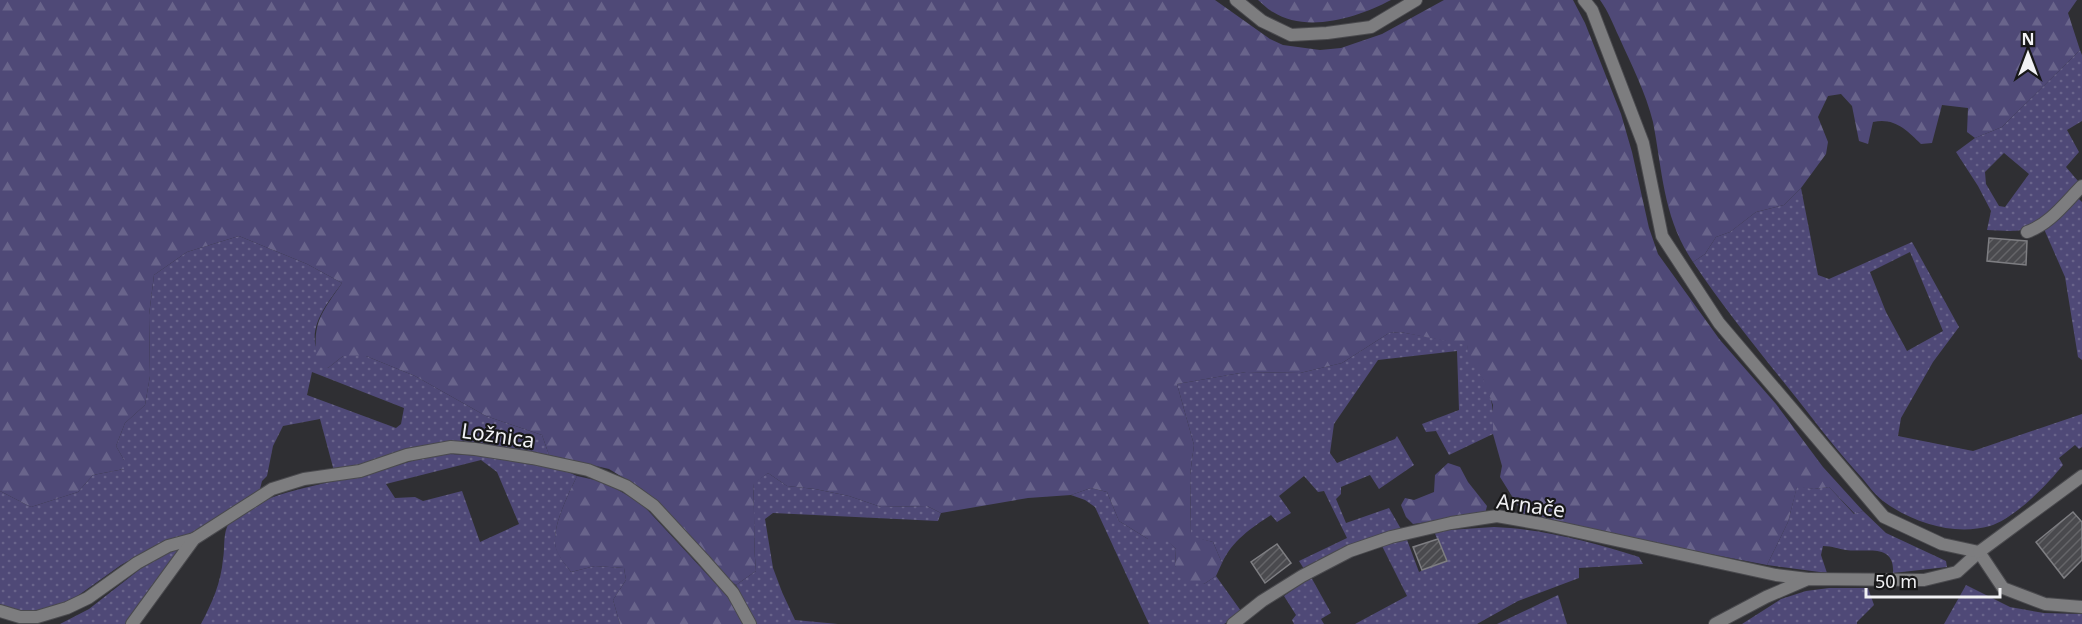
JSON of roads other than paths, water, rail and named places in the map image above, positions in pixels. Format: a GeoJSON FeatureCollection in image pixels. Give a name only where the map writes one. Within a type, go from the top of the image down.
{"type":"FeatureCollection","features":[{"type":"Feature","properties":{"kind":"street"},"geometry":{"type":"LineString","coordinates":[[1236,0],[1262,21],[1291,35],[1371,27],[1416,0]]}},
{"type":"Feature","properties":{"kind":"street"},"geometry":{"type":"LineString","coordinates":[[1584,0],[1592,10],[1643,143],[1662,236],[1719,322],[1884,517],[1942,544],[1979,552],[2003,588],[2045,604],[2082,607]]}},
{"type":"Feature","properties":{"kind":"street"},"geometry":{"type":"LineString","coordinates":[[2027,232],[2047,222],[2082,186]]}},
{"type":"Feature","properties":{"kind":"street","name":"Ložnica"},"geometry":{"type":"LineString","coordinates":[[0,611],[37,617],[67,608],[88,598],[137,563],[168,546],[194,539],[272,489],[304,479],[360,471],[407,455],[451,447],[476,449],[588,470],[626,486],[654,506],[733,593],[750,624]]}},
{"type":"Feature","properties":{"kind":"street","name":"Arnače"},"geometry":{"type":"LineString","coordinates":[[1233,624],[1262,601],[1302,576],[1350,551],[1401,534],[1497,516],[1776,575],[1808,579],[1924,580],[1957,572],[1979,552],[2082,476]]}},
{"type":"Feature","properties":{"kind":"street","name":"Ložnica"},"geometry":{"type":"LineString","coordinates":[[132,624],[194,539]]}},
{"type":"Feature","properties":{"kind":"street","name":"Arnače"},"geometry":{"type":"LineString","coordinates":[[1715,624],[1766,597],[1808,579]]}}]}
